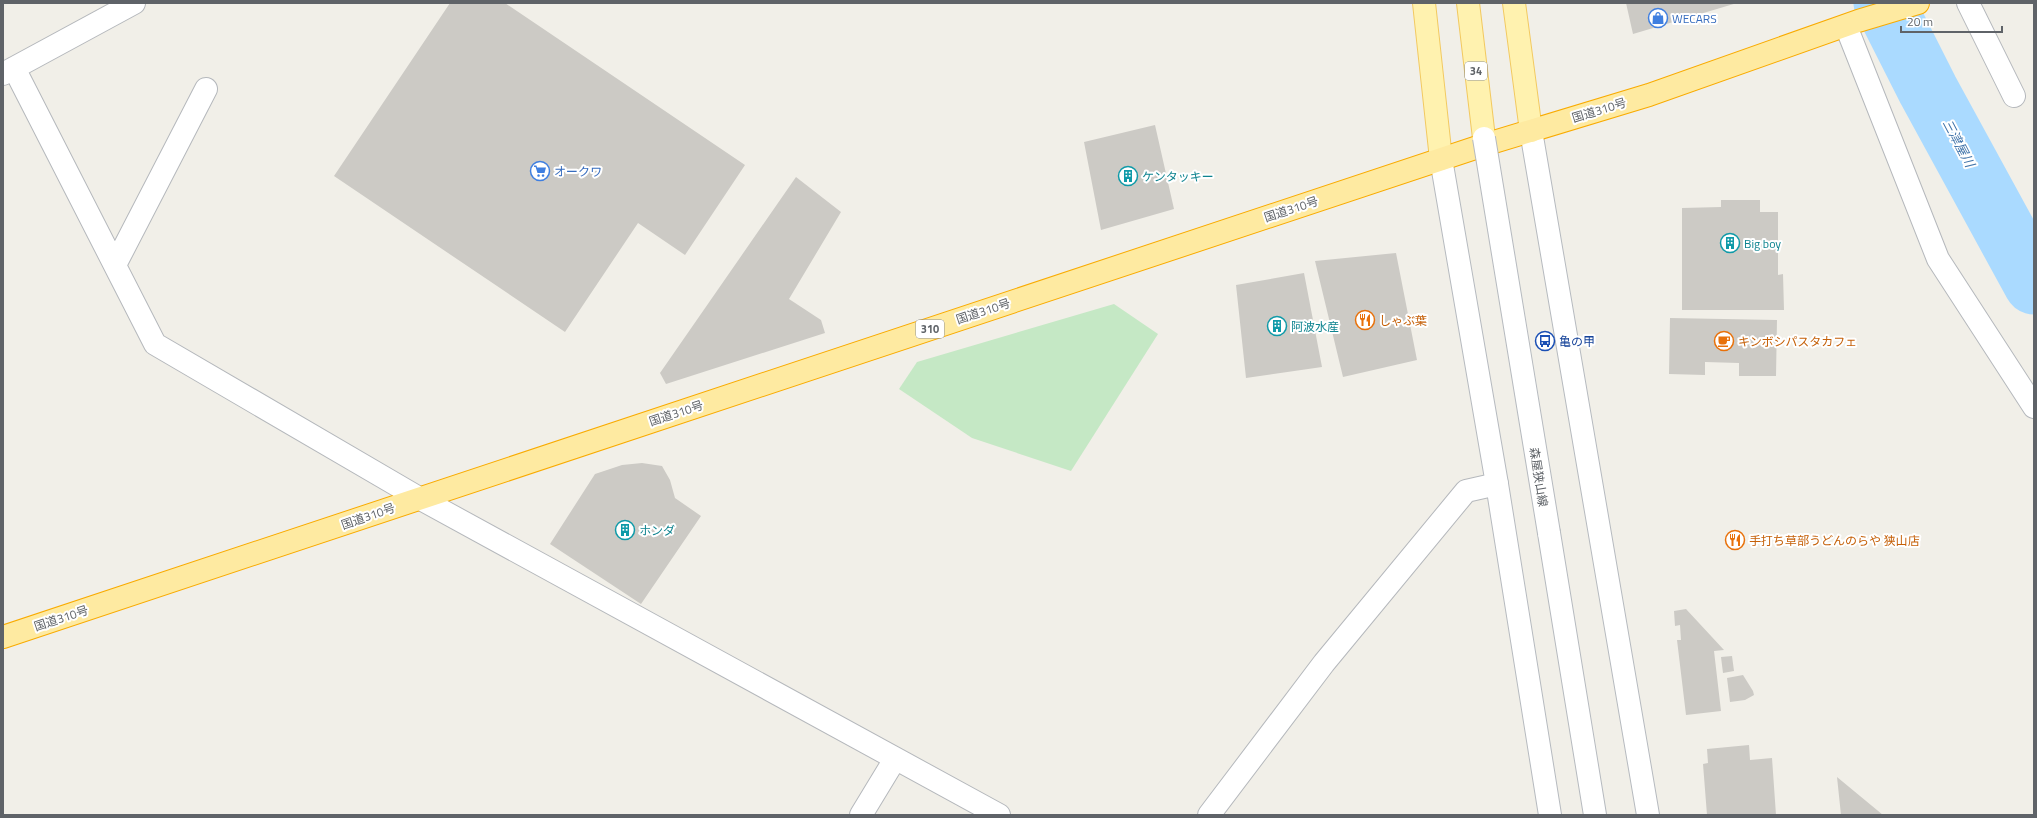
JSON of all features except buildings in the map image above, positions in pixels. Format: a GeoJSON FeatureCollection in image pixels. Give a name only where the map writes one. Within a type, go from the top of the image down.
{"type":"FeatureCollection","features":[{"type":"Feature","properties":{"kind":"highway","name":"国道310号"},"geometry":{"type":"LineString","coordinates":[[3,637],[1441,159],[1649,95],[1852,24],[1918,3]]}},
{"type":"Feature","properties":{"kind":"main road"},"geometry":{"type":"LineString","coordinates":[[1424,3],[1441,159]]}},
{"type":"Feature","properties":{"kind":"main road","name":"34"},"geometry":{"type":"LineString","coordinates":[[1468,3],[1484,138]]}},
{"type":"Feature","properties":{"kind":"main road"},"geometry":{"type":"LineString","coordinates":[[1514,3],[1531,131]]}},
{"type":"Feature","properties":{"kind":"street"},"geometry":{"type":"LineString","coordinates":[[96,24],[108,3]]}},
{"type":"Feature","properties":{"kind":"street"},"geometry":{"type":"LineString","coordinates":[[134,3],[8,71],[115,265],[155,344],[419,498],[999,815]]}},
{"type":"Feature","properties":{"kind":"street"},"geometry":{"type":"LineString","coordinates":[[1968,3],[2014,96]]}},
{"type":"Feature","properties":{"kind":"street"},"geometry":{"type":"LineString","coordinates":[[1852,24],[1938,259],[2034,407]]}},
{"type":"Feature","properties":{"kind":"street"},"geometry":{"type":"LineString","coordinates":[[115,265],[206,89]]}},
{"type":"Feature","properties":{"kind":"street"},"geometry":{"type":"LineString","coordinates":[[1531,131],[1648,815]]}},
{"type":"Feature","properties":{"kind":"street","name":"森屋狭山線"},"geometry":{"type":"LineString","coordinates":[[1484,138],[1595,815]]}},
{"type":"Feature","properties":{"kind":"street"},"geometry":{"type":"LineString","coordinates":[[1441,159],[1497,484],[1550,815]]}},
{"type":"Feature","properties":{"kind":"street"},"geometry":{"type":"LineString","coordinates":[[1210,815],[1324,663],[1466,490],[1497,484]]}},
{"type":"Feature","properties":{"kind":"street"},"geometry":{"type":"LineString","coordinates":[[861,815],[895,759]]}},
{"type":"Feature","properties":{"kind":"green space"},"geometry":{"type":"Polygon","coordinates":[[[1114,304],[1158,334],[1071,471],[972,438],[899,389],[917,362],[1114,304]]]}},
{"type":"Feature","properties":{"kind":"waterway","name":"三津屋川"},"geometry":{"type":"LineString","coordinates":[[1884,3],[1928,90],[2034,284]]}},
{"type":"Feature","properties":{"kind":"place","name":"WECARS"},"geometry":{"type":"Point","coordinates":[1658,18]}},
{"type":"Feature","properties":{"kind":"place","name":"オークワ"},"geometry":{"type":"Point","coordinates":[540,171]}},
{"type":"Feature","properties":{"kind":"place","name":"ケンタッキー"},"geometry":{"type":"Point","coordinates":[1128,176]}},
{"type":"Feature","properties":{"kind":"place","name":"Big boy"},"geometry":{"type":"Point","coordinates":[1730,243]}},
{"type":"Feature","properties":{"kind":"place","name":"しゃぶ葉"},"geometry":{"type":"Point","coordinates":[1365,320]}},
{"type":"Feature","properties":{"kind":"place","name":"阿波水産"},"geometry":{"type":"Point","coordinates":[1277,326]}},
{"type":"Feature","properties":{"kind":"place","name":"亀の甲"},"geometry":{"type":"Point","coordinates":[1545,341]}},
{"type":"Feature","properties":{"kind":"place","name":"キンボシパスタカフェ"},"geometry":{"type":"Point","coordinates":[1724,341]}},
{"type":"Feature","properties":{"kind":"place","name":"ホンダ"},"geometry":{"type":"Point","coordinates":[625,530]}},
{"type":"Feature","properties":{"kind":"place","name":"手打ち草部うどんのらや 狭山店"},"geometry":{"type":"Point","coordinates":[1735,540]}}]}
